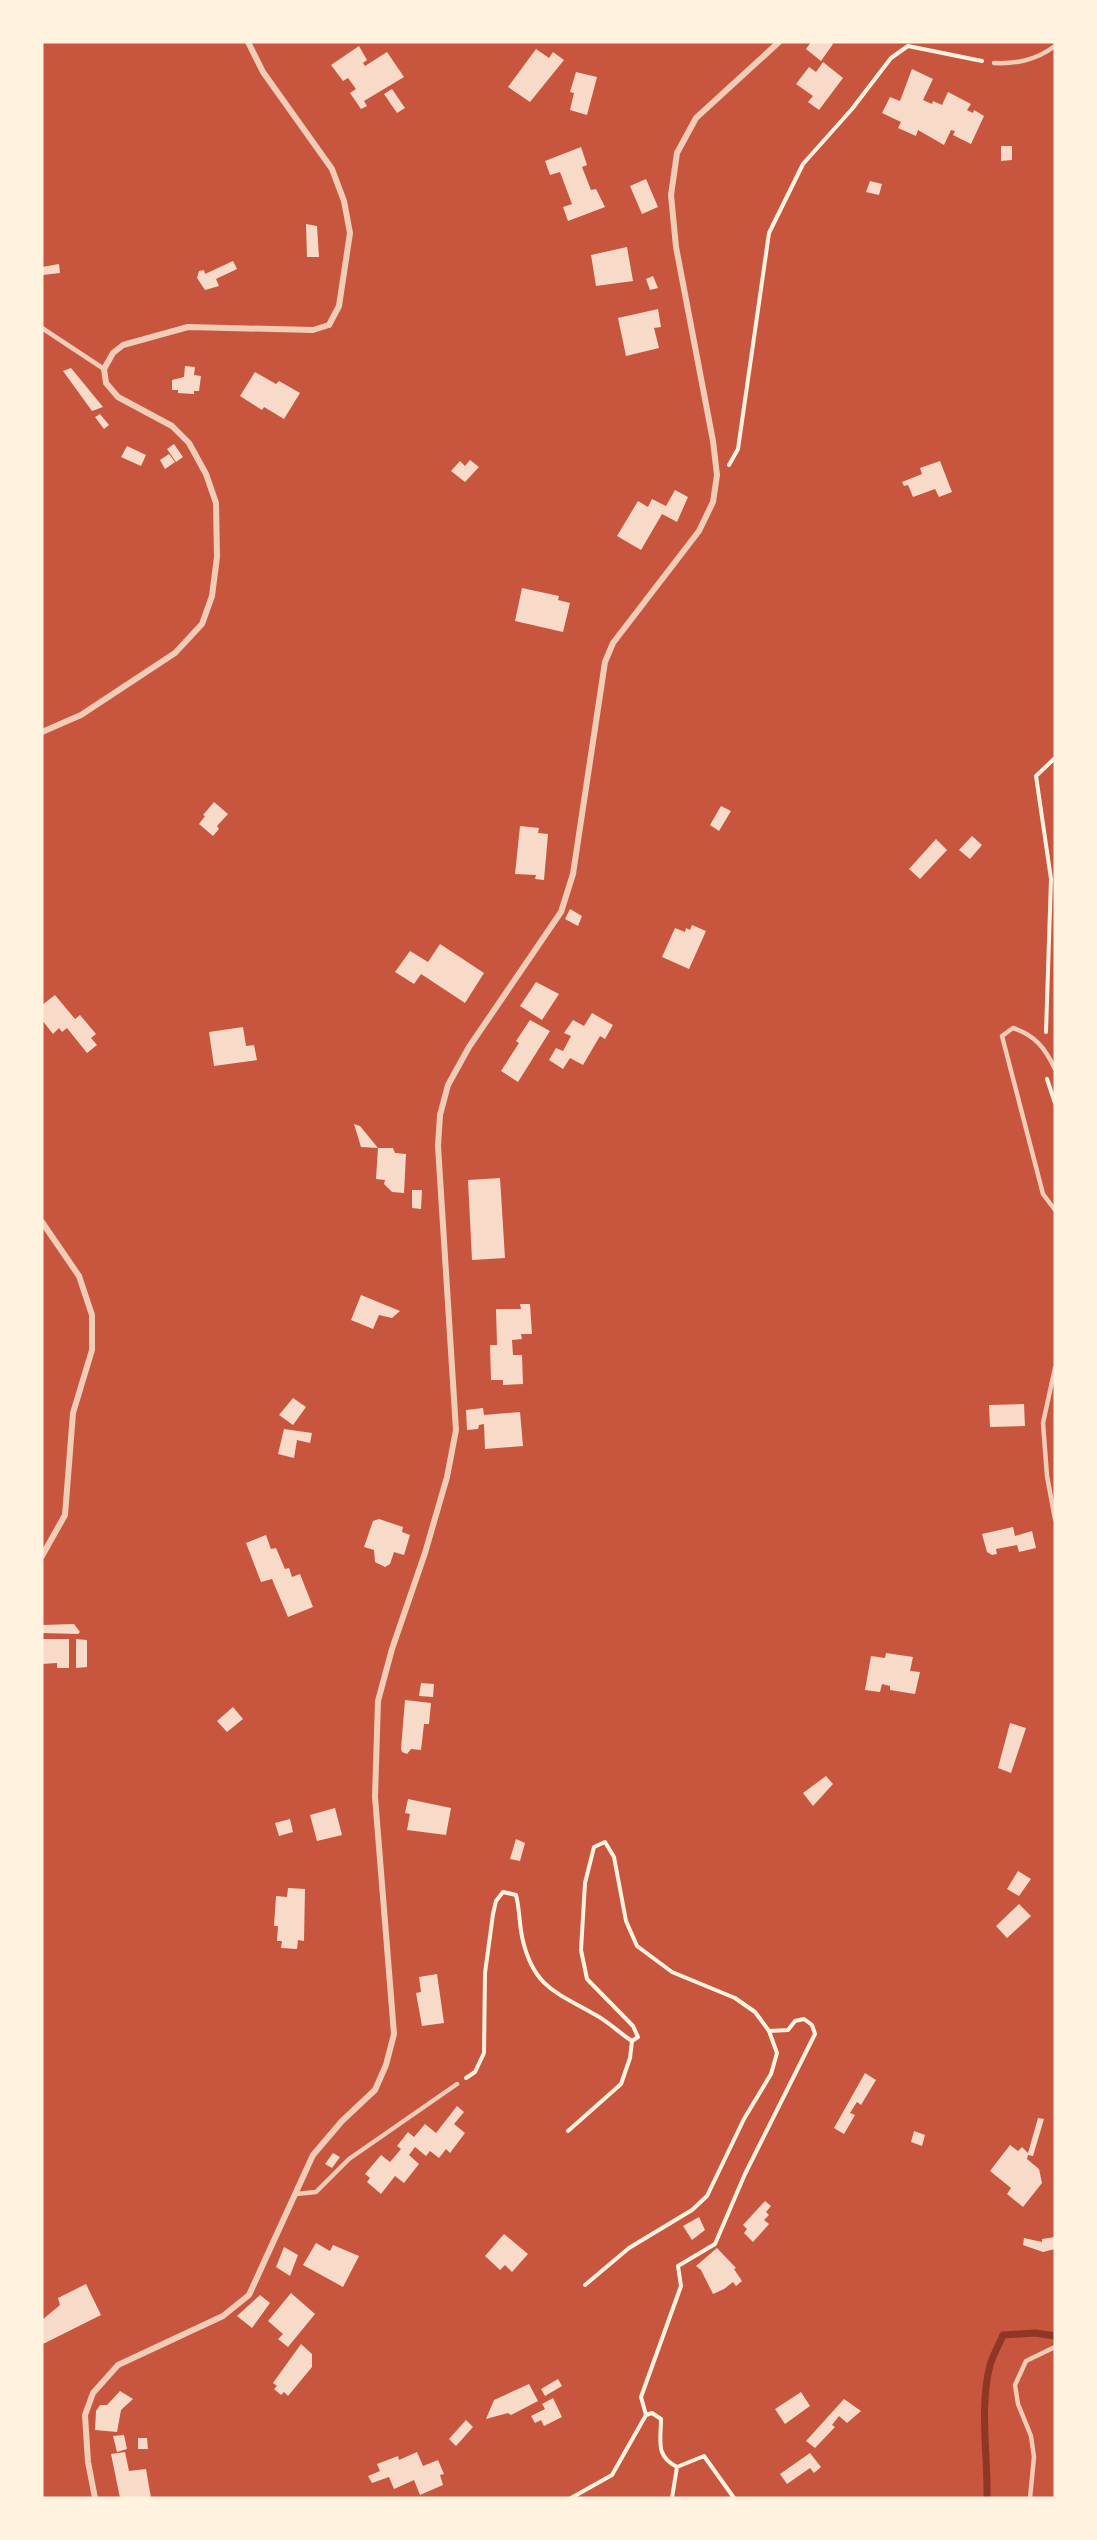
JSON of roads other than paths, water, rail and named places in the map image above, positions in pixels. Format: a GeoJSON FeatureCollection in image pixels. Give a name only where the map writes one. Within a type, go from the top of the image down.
{"type":"FeatureCollection","features":[{"type":"Feature","properties":{"kind":"street"},"geometry":{"type":"LineString","coordinates":[[42,732],[81,715],[175,653],[202,624],[212,596],[217,557],[216,503],[206,474],[189,443],[172,426],[118,397],[106,384],[104,369],[113,353],[123,345],[188,327],[313,330],[329,325],[339,306],[350,233],[344,201],[332,169],[263,72],[248,42]]}},
{"type":"Feature","properties":{"kind":"street"},"geometry":{"type":"LineString","coordinates":[[96,2498],[88,2462],[85,2415],[93,2393],[118,2365],[223,2316],[249,2295],[313,2155],[342,2121],[375,2090],[386,2065],[394,2034],[375,1797],[378,1701],[392,1648],[425,1553],[447,1477],[456,1430],[438,1146],[440,1114],[448,1084],[469,1047],[561,912],[573,874],[605,662],[613,642],[699,531],[713,502],[717,475],[676,247],[671,195],[676,153],[696,118],[779,42]]}},
{"type":"Feature","properties":{"kind":"street"},"geometry":{"type":"LineString","coordinates":[[42,1222],[79,1276],[92,1315],[92,1350],[73,1413],[65,1515],[42,1556]]}},
{"type":"Feature","properties":{"kind":"lane"},"geometry":{"type":"LineString","coordinates":[[994,63],[1016,64],[1044,54],[1055,46]]}},
{"type":"Feature","properties":{"kind":"lane"},"geometry":{"type":"LineString","coordinates":[[42,328],[104,369]]}},
{"type":"Feature","properties":{"kind":"lane"},"geometry":{"type":"LineString","coordinates":[[1055,1068],[1045,1048],[1025,1032],[1013,1028],[1002,1036],[1043,1194],[1055,1210]]}},
{"type":"Feature","properties":{"kind":"lane"},"geometry":{"type":"LineString","coordinates":[[1055,1368],[1043,1423],[1047,1476],[1055,1519]]}},
{"type":"Feature","properties":{"kind":"lane"},"geometry":{"type":"LineString","coordinates":[[296,2194],[316,2192],[349,2158],[457,2084]]}},
{"type":"Feature","properties":{"kind":"lane"},"geometry":{"type":"LineString","coordinates":[[1030,2498],[1034,2457],[1031,2436],[1018,2404],[1015,2385],[1026,2361],[1055,2347]]}},
{"type":"Feature","properties":{"kind":"waterway"},"geometry":{"type":"LineString","coordinates":[[987,2498],[985,2398],[990,2365],[1003,2335],[1035,2333],[1055,2336]]}}]}
